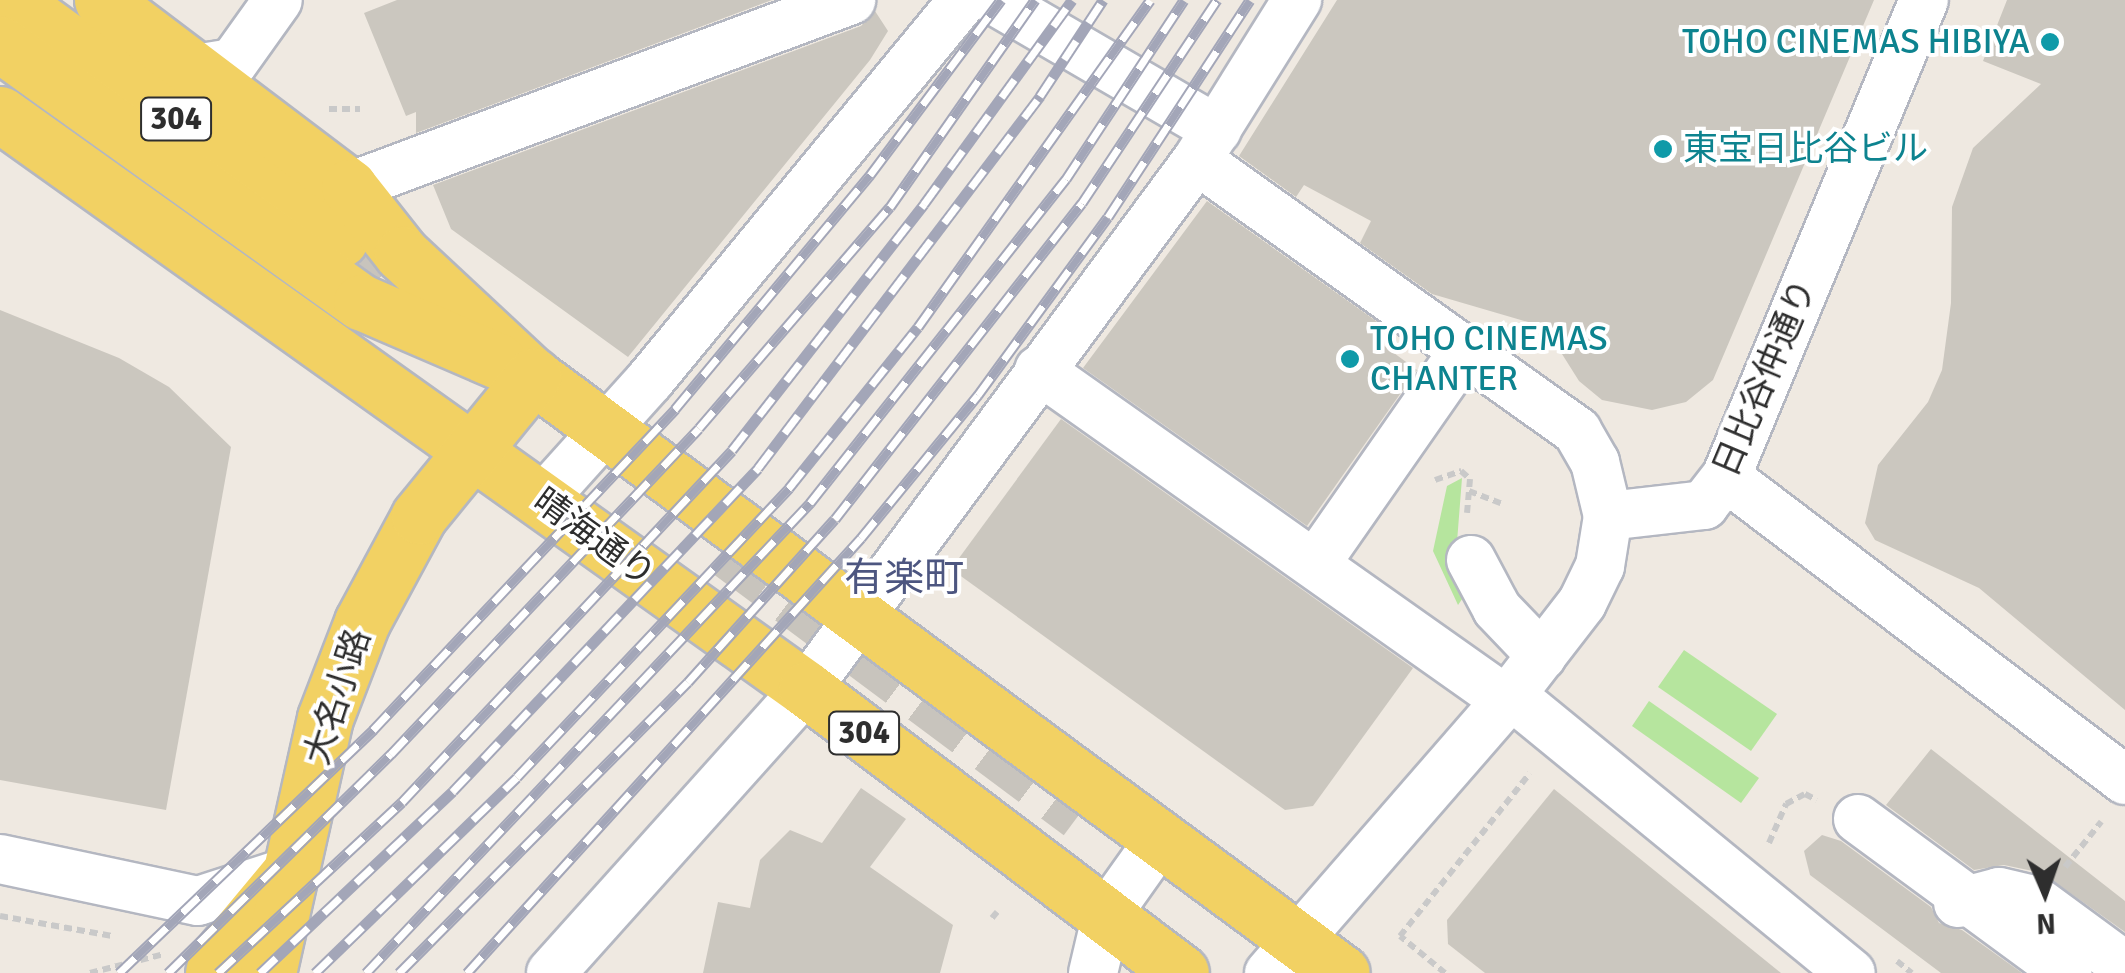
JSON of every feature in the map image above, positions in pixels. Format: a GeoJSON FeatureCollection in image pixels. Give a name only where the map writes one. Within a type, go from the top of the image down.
{"type":"FeatureCollection","features":[{"type":"Feature","properties":{"kind":"main road","name":"304"},"geometry":{"type":"LineString","coordinates":[[11,0],[402,254],[533,376],[1161,838],[1284,956],[1342,973]]}},
{"type":"Feature","properties":{"kind":"main road","name":"304"},"geometry":{"type":"LineString","coordinates":[[102,0],[195,69],[344,213]]}},
{"type":"Feature","properties":{"kind":"main road","name":"304"},"geometry":{"type":"LineString","coordinates":[[0,44],[361,302],[533,376]]}},
{"type":"Feature","properties":{"kind":"main road","name":"晴海通り"},"geometry":{"type":"LineString","coordinates":[[0,114],[806,690],[1180,973]]}},
{"type":"Feature","properties":{"kind":"main road","name":"大名小路"},"geometry":{"type":"LineString","coordinates":[[268,973],[325,718],[362,622],[400,545],[533,376]]}},
{"type":"Feature","properties":{"kind":"main road"},"geometry":{"type":"LineString","coordinates":[[199,961],[292,871]]}},
{"type":"Feature","properties":{"kind":"main road"},"geometry":{"type":"LineString","coordinates":[[292,871],[307,973]]}},
{"type":"Feature","properties":{"kind":"street"},"geometry":{"type":"LineString","coordinates":[[195,69],[233,64],[278,0]]}},
{"type":"Feature","properties":{"kind":"street"},"geometry":{"type":"LineString","coordinates":[[344,213],[851,0]]}},
{"type":"Feature","properties":{"kind":"street"},"geometry":{"type":"LineString","coordinates":[[542,500],[606,432],[962,0]]}},
{"type":"Feature","properties":{"kind":"street"},"geometry":{"type":"LineString","coordinates":[[994,0],[1206,145],[1464,351],[1577,431],[1596,462],[1608,516],[1600,566],[1542,656],[1509,698],[1284,956]]}},
{"type":"Feature","properties":{"kind":"street"},"geometry":{"type":"LineString","coordinates":[[551,973],[806,690],[856,614],[1206,145],[1297,0]]}},
{"type":"Feature","properties":{"kind":"street","name":"日比谷仲通り"},"geometry":{"type":"LineString","coordinates":[[1608,516],[1704,505],[1726,478],[1924,0]]}},
{"type":"Feature","properties":{"kind":"street"},"geometry":{"type":"LineString","coordinates":[[1316,563],[1464,351]]}},
{"type":"Feature","properties":{"kind":"street"},"geometry":{"type":"LineString","coordinates":[[1039,370],[1509,698],[1851,973]]}},
{"type":"Feature","properties":{"kind":"street"},"geometry":{"type":"LineString","coordinates":[[1726,478],[2125,780]]}},
{"type":"Feature","properties":{"kind":"street"},"geometry":{"type":"LineString","coordinates":[[1468,540],[1497,609],[1542,656]]}},
{"type":"Feature","properties":{"kind":"street"},"geometry":{"type":"LineString","coordinates":[[1858,819],[2071,960],[2125,966]]}},
{"type":"Feature","properties":{"kind":"street"},"geometry":{"type":"LineString","coordinates":[[1093,973],[1107,914],[1161,838]]}},
{"type":"Feature","properties":{"kind":"street"},"geometry":{"type":"LineString","coordinates":[[0,859],[198,901],[292,871]]}},
{"type":"Feature","properties":{"kind":"street"},"geometry":{"type":"LineString","coordinates":[[1948,906],[1999,892],[2035,900],[2071,960]]}},
{"type":"Feature","properties":{"kind":"path"},"geometry":{"type":"LineString","coordinates":[[1424,483],[1462,471],[1470,491],[1468,540]]}},
{"type":"Feature","properties":{"kind":"path"},"geometry":{"type":"LineString","coordinates":[[1470,491],[1501,503]]}},
{"type":"Feature","properties":{"kind":"path"},"geometry":{"type":"LineString","coordinates":[[1445,973],[1400,936],[1540,760]]}},
{"type":"Feature","properties":{"kind":"path"},"geometry":{"type":"LineString","coordinates":[[1767,859],[1772,828],[1786,804],[1805,794]]}},
{"type":"Feature","properties":{"kind":"path"},"geometry":{"type":"LineString","coordinates":[[0,916],[130,940]]}},
{"type":"Feature","properties":{"kind":"path"},"geometry":{"type":"LineString","coordinates":[[148,943],[166,946]]}},
{"type":"Feature","properties":{"kind":"path"},"geometry":{"type":"LineString","coordinates":[[90,973],[199,961]]}},
{"type":"Feature","properties":{"kind":"green space"},"geometry":{"type":"Polygon","coordinates":[[[1462,478],[1457,542],[1471,586],[1458,605],[1433,551],[1447,486],[1462,478]]]}},
{"type":"Feature","properties":{"kind":"green space"},"geometry":{"type":"Polygon","coordinates":[[[1684,650],[1777,714],[1751,751],[1658,687],[1684,650]]]}},
{"type":"Feature","properties":{"kind":"green space"},"geometry":{"type":"Polygon","coordinates":[[[1649,701],[1759,778],[1741,803],[1632,726],[1649,701]]]}},
{"type":"Feature","properties":{"kind":"building"},"geometry":{"type":"Polygon","coordinates":[[[397,0],[772,0],[416,133],[416,112],[406,116],[364,13],[397,0]]]}},
{"type":"Feature","properties":{"kind":"building","name":"東宝日比谷ビル"},"geometry":{"type":"Polygon","coordinates":[[[1337,0],[1874,0],[1713,380],[1686,402],[1652,410],[1602,400],[1579,381],[1545,327],[1432,294],[1360,243],[1371,221],[1304,185],[1296,197],[1239,156],[1337,0]]]}},
{"type":"Feature","properties":{"kind":"building"},"geometry":{"type":"Polygon","coordinates":[[[2007,0],[2125,0],[2125,710],[1979,588],[1875,540],[1865,523],[1878,465],[1928,402],[1942,370],[1951,303],[1952,207],[1973,148],[2041,84],[1983,61],[2007,0]]]}},
{"type":"Feature","properties":{"kind":"building"},"geometry":{"type":"Polygon","coordinates":[[[875,11],[888,31],[870,60],[628,357],[451,229],[433,185],[861,26],[875,11]]]}},
{"type":"Feature","properties":{"kind":"building"},"geometry":{"type":"Polygon","coordinates":[[[1207,201],[1386,328],[1379,342],[1417,370],[1307,526],[1083,368],[1207,201]]]}},
{"type":"Feature","properties":{"kind":"building"},"geometry":{"type":"Polygon","coordinates":[[[0,310],[119,358],[169,387],[231,447],[166,810],[0,780],[0,310]]]}},
{"type":"Feature","properties":{"kind":"building"},"geometry":{"type":"Polygon","coordinates":[[[1061,419],[1413,668],[1313,806],[1285,810],[951,569],[1061,419]]]}},
{"type":"Feature","properties":{"kind":"building"},"geometry":{"type":"Polygon","coordinates":[[[1931,749],[2125,901],[2125,932],[2042,873],[2004,865],[1974,870],[1886,805],[1931,749]]]}},
{"type":"Feature","properties":{"kind":"building"},"geometry":{"type":"Polygon","coordinates":[[[861,788],[906,819],[870,867],[953,925],[940,973],[703,973],[718,902],[750,908],[760,860],[790,830],[822,843],[861,788]]]}},
{"type":"Feature","properties":{"kind":"building"},"geometry":{"type":"Polygon","coordinates":[[[1554,789],[1781,973],[1485,973],[1448,944],[1447,920],[1554,789]]]}},
{"type":"Feature","properties":{"kind":"building"},"geometry":{"type":"Polygon","coordinates":[[[1822,835],[1841,841],[1931,907],[1939,923],[1962,930],[2022,973],[1941,973],[1810,875],[1804,851],[1822,835]]]}},
{"type":"Feature","properties":{"kind":"tunnel"},"geometry":{"type":"LineString","coordinates":[[340,239],[439,318]]}},
{"type":"Feature","properties":{"kind":"tunnel"},"geometry":{"type":"LineString","coordinates":[[725,548],[1080,813]]}},
{"type":"Feature","properties":{"kind":"railway"},"geometry":{"type":"LineString","coordinates":[[119,973],[373,730],[675,409],[870,175],[1001,0]]}},
{"type":"Feature","properties":{"kind":"railway"},"geometry":{"type":"LineString","coordinates":[[168,973],[391,754],[699,428],[890,207],[1035,0]]}},
{"type":"Feature","properties":{"kind":"railway"},"geometry":{"type":"LineString","coordinates":[[218,973],[402,802],[732,450],[924,204],[1072,0]]}},
{"type":"Feature","properties":{"kind":"railway"},"geometry":{"type":"LineString","coordinates":[[260,973],[453,791],[758,468],[1040,96],[1103,0]]}},
{"type":"Feature","properties":{"kind":"railway"},"geometry":{"type":"LineString","coordinates":[[315,973],[517,777],[789,488],[918,327],[1150,0]]}},
{"type":"Feature","properties":{"kind":"railway"},"geometry":{"type":"LineString","coordinates":[[366,973],[810,503],[1066,179],[1184,0]]}},
{"type":"Feature","properties":{"kind":"railway"},"geometry":{"type":"LineString","coordinates":[[399,973],[688,682],[835,519],[1082,203],[1217,0]]}},
{"type":"Feature","properties":{"kind":"railway"},"geometry":{"type":"LineString","coordinates":[[467,973],[861,538],[978,395],[1108,217],[1250,0]]}},
{"type":"Feature","properties":{"kind":"place","name":"TOHO CINEMAS HIBIYA"},"geometry":{"type":"Point","coordinates":[2050,42]}},
{"type":"Feature","properties":{"kind":"place","name":"東宝日比谷ビル"},"geometry":{"type":"Point","coordinates":[1663,149]}},
{"type":"Feature","properties":{"kind":"place","name":"TOHO CINEMAS CHANTER"},"geometry":{"type":"Point","coordinates":[1350,359]}},
{"type":"Feature","properties":{"kind":"district","name":"有楽町"},"geometry":{"type":"Point","coordinates":[904,578]}}]}
